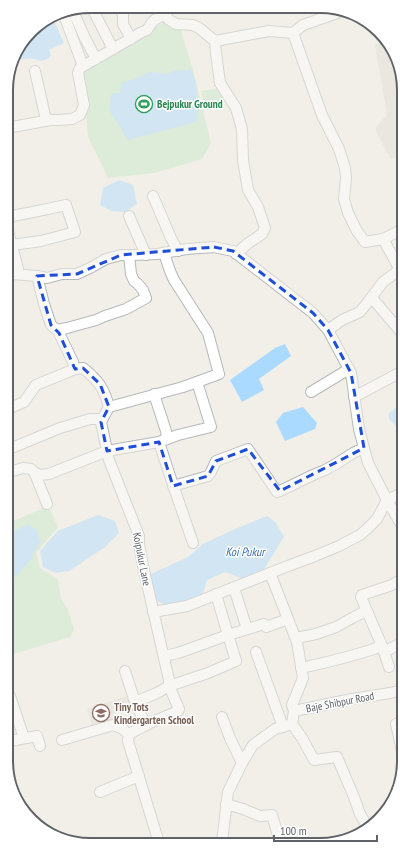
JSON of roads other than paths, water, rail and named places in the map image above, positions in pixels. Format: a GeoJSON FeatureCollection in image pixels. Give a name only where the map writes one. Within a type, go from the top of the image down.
{"type":"FeatureCollection","features":[{"type":"Feature","properties":{"kind":"street"},"geometry":{"type":"LineString","coordinates":[[95,13],[113,49]]}},
{"type":"Feature","properties":{"kind":"street"},"geometry":{"type":"LineString","coordinates":[[121,13],[123,24],[131,39]]}},
{"type":"Feature","properties":{"kind":"street"},"geometry":{"type":"LineString","coordinates":[[13,127],[46,120],[72,119],[80,115],[84,105],[78,73],[80,68],[147,30],[153,21],[162,13]]}},
{"type":"Feature","properties":{"kind":"street"},"geometry":{"type":"LineString","coordinates":[[166,13],[168,18],[176,24],[193,25],[199,28],[215,42],[220,83],[236,108],[242,129],[243,160],[248,190],[258,207],[265,228],[262,234],[247,244],[236,254]]}},
{"type":"Feature","properties":{"kind":"street"},"geometry":{"type":"LineString","coordinates":[[215,42],[269,31],[293,33],[303,25],[335,14]]}},
{"type":"Feature","properties":{"kind":"street"},"geometry":{"type":"LineString","coordinates":[[77,15],[85,38],[96,58]]}},
{"type":"Feature","properties":{"kind":"street"},"geometry":{"type":"LineString","coordinates":[[65,17],[83,66]]}},
{"type":"Feature","properties":{"kind":"street"},"geometry":{"type":"LineString","coordinates":[[293,33],[322,115],[341,155],[346,178],[344,199],[348,213],[365,242],[383,240],[397,232]]}},
{"type":"Feature","properties":{"kind":"street"},"geometry":{"type":"LineString","coordinates":[[35,71],[46,120]]}},
{"type":"Feature","properties":{"kind":"street"},"geometry":{"type":"LineString","coordinates":[[153,196],[178,251]]}},
{"type":"Feature","properties":{"kind":"street"},"geometry":{"type":"LineString","coordinates":[[13,216],[66,205],[75,232],[42,241],[13,246]]}},
{"type":"Feature","properties":{"kind":"street"},"geometry":{"type":"LineString","coordinates":[[129,216],[146,254]]}},
{"type":"Feature","properties":{"kind":"street"},"geometry":{"type":"LineString","coordinates":[[383,240],[397,263]]}},
{"type":"Feature","properties":{"kind":"street"},"geometry":{"type":"LineString","coordinates":[[13,275],[47,278],[62,274],[76,274],[90,268],[106,258],[121,254],[164,253],[214,247],[233,251],[314,314],[328,330],[351,373],[359,429],[368,463],[397,517]]}},
{"type":"Feature","properties":{"kind":"street"},"geometry":{"type":"LineString","coordinates":[[13,250],[18,269],[13,273]]}},
{"type":"Feature","properties":{"kind":"street"},"geometry":{"type":"LineString","coordinates":[[13,446],[60,428],[90,419],[98,419],[101,422],[109,407],[183,387],[219,374],[208,333],[174,280],[164,253]]}},
{"type":"Feature","properties":{"kind":"street"},"geometry":{"type":"LineString","coordinates":[[57,330],[96,320],[126,309],[146,298],[143,290],[134,281],[131,274],[129,255]]}},
{"type":"Feature","properties":{"kind":"street"},"geometry":{"type":"LineString","coordinates":[[328,330],[342,320],[360,312],[383,282],[397,272]]}},
{"type":"Feature","properties":{"kind":"street"},"geometry":{"type":"LineString","coordinates":[[37,276],[49,321],[57,330],[69,351],[75,369]]}},
{"type":"Feature","properties":{"kind":"street"},"geometry":{"type":"LineString","coordinates":[[372,298],[397,327]]}},
{"type":"Feature","properties":{"kind":"street"},"geometry":{"type":"LineString","coordinates":[[13,407],[24,402],[36,385],[75,369],[83,368],[100,384],[109,407]]}},
{"type":"Feature","properties":{"kind":"street"},"geometry":{"type":"LineString","coordinates":[[311,392],[349,370]]}},
{"type":"Feature","properties":{"kind":"street"},"geometry":{"type":"LineString","coordinates":[[354,397],[397,375]]}},
{"type":"Feature","properties":{"kind":"street"},"geometry":{"type":"LineString","coordinates":[[35,474],[49,474],[108,452],[163,440],[211,427],[197,382]]}},
{"type":"Feature","properties":{"kind":"street"},"geometry":{"type":"LineString","coordinates":[[154,394],[166,431],[163,440],[173,486],[194,543]]}},
{"type":"Feature","properties":{"kind":"street","name":"Koipukur Lane"},"geometry":{"type":"LineString","coordinates":[[101,422],[109,460],[139,536],[143,566],[164,656],[169,686],[179,709],[177,712],[171,713],[146,725]]}},
{"type":"Feature","properties":{"kind":"street"},"geometry":{"type":"LineString","coordinates":[[173,486],[208,476],[216,460],[248,449],[277,492],[325,470],[364,448]]}},
{"type":"Feature","properties":{"kind":"street"},"geometry":{"type":"LineString","coordinates":[[13,471],[23,468],[30,469],[35,474],[47,504]]}},
{"type":"Feature","properties":{"kind":"street"},"geometry":{"type":"LineString","coordinates":[[153,612],[187,606],[340,546],[360,535],[377,519],[387,500],[397,495]]}},
{"type":"Feature","properties":{"kind":"street"},"geometry":{"type":"LineString","coordinates":[[270,573],[297,642],[303,678],[292,705],[294,711]]}},
{"type":"Feature","properties":{"kind":"street"},"geometry":{"type":"LineString","coordinates":[[389,667],[383,649],[366,612],[361,596],[397,581]]}},
{"type":"Feature","properties":{"kind":"street"},"geometry":{"type":"LineString","coordinates":[[234,588],[247,629]]}},
{"type":"Feature","properties":{"kind":"street"},"geometry":{"type":"LineString","coordinates":[[135,702],[157,693],[169,686],[208,673],[236,661],[216,594]]}},
{"type":"Feature","properties":{"kind":"street"},"geometry":{"type":"LineString","coordinates":[[296,638],[316,634],[336,627],[366,612]]}},
{"type":"Feature","properties":{"kind":"street"},"geometry":{"type":"LineString","coordinates":[[164,656],[178,653],[247,629],[264,624],[266,627],[288,619]]}},
{"type":"Feature","properties":{"kind":"street"},"geometry":{"type":"LineString","coordinates":[[301,668],[328,661],[339,660],[397,644]]}},
{"type":"Feature","properties":{"kind":"street"},"geometry":{"type":"LineString","coordinates":[[256,652],[287,726],[302,738],[314,760],[337,757],[360,814],[365,823]]}},
{"type":"Feature","properties":{"kind":"street"},"geometry":{"type":"LineString","coordinates":[[125,671],[135,702],[146,725],[129,734]]}},
{"type":"Feature","properties":{"kind":"street","name":"Baje Shibpur Road"},"geometry":{"type":"LineString","coordinates":[[287,726],[294,711],[397,691]]}},
{"type":"Feature","properties":{"kind":"street"},"geometry":{"type":"LineString","coordinates":[[13,705],[24,738]]}},
{"type":"Feature","properties":{"kind":"street"},"geometry":{"type":"LineString","coordinates":[[222,717],[242,763]]}},
{"type":"Feature","properties":{"kind":"street"},"geometry":{"type":"LineString","coordinates":[[396,724],[397,728]]}},
{"type":"Feature","properties":{"kind":"street"},"geometry":{"type":"LineString","coordinates":[[62,740],[113,725],[129,734]]}},
{"type":"Feature","properties":{"kind":"street"},"geometry":{"type":"LineString","coordinates":[[222,838],[228,792],[242,763],[253,745],[275,730],[287,726]]}},
{"type":"Feature","properties":{"kind":"street"},"geometry":{"type":"LineString","coordinates":[[129,734],[128,741],[158,838]]}},
{"type":"Feature","properties":{"kind":"street"},"geometry":{"type":"LineString","coordinates":[[13,740],[37,736],[40,746]]}},
{"type":"Feature","properties":{"kind":"street"},"geometry":{"type":"LineString","coordinates":[[100,792],[139,776]]}},
{"type":"Feature","properties":{"kind":"street"},"geometry":{"type":"LineString","coordinates":[[226,804],[260,816],[272,816],[279,838]]}},
{"type":"Feature","properties":{"kind":"water"},"geometry":{"type":"Polygon","coordinates":[[[54,22],[64,43],[49,50],[51,55],[49,58],[42,61],[31,58],[19,60],[23,51],[35,35],[54,22]]]}},
{"type":"Feature","properties":{"kind":"water"},"geometry":{"type":"Polygon","coordinates":[[[190,69],[197,90],[195,102],[190,103],[190,106],[196,106],[197,108],[198,114],[196,122],[128,140],[109,110],[111,94],[120,93],[121,83],[148,73],[168,74],[174,70],[181,71],[190,69]]]}},
{"type":"Feature","properties":{"kind":"water"},"geometry":{"type":"Polygon","coordinates":[[[119,180],[133,185],[137,204],[125,212],[112,211],[100,205],[103,188],[119,180]]]}},
{"type":"Feature","properties":{"kind":"water"},"geometry":{"type":"Polygon","coordinates":[[[285,344],[291,356],[259,379],[264,390],[242,402],[230,380],[275,348],[285,344]]]}},
{"type":"Feature","properties":{"kind":"water"},"geometry":{"type":"Polygon","coordinates":[[[303,407],[317,423],[315,429],[285,441],[276,422],[283,413],[303,407]]]}},
{"type":"Feature","properties":{"kind":"water"},"geometry":{"type":"Polygon","coordinates":[[[397,407],[397,425],[389,419],[389,413],[397,407]]]}},
{"type":"Feature","properties":{"kind":"water"},"geometry":{"type":"Polygon","coordinates":[[[98,515],[115,521],[119,533],[105,547],[69,571],[56,573],[43,567],[40,551],[58,531],[98,515]]]}},
{"type":"Feature","properties":{"kind":"water","name":"Koi Pukur"},"geometry":{"type":"Polygon","coordinates":[[[267,516],[276,523],[284,537],[261,574],[244,579],[225,572],[207,580],[203,593],[194,600],[168,606],[155,600],[151,585],[151,574],[188,557],[203,544],[267,516]]]}},
{"type":"Feature","properties":{"kind":"water"},"geometry":{"type":"Polygon","coordinates":[[[27,525],[35,528],[41,542],[33,553],[32,558],[16,577],[13,578],[13,531],[27,525]]]}},
{"type":"Feature","properties":{"kind":"place","name":"Bejpukur Ground"},"geometry":{"type":"Point","coordinates":[144,104]}},
{"type":"Feature","properties":{"kind":"place","name":"Tiny Tots Kindergarten School"},"geometry":{"type":"Point","coordinates":[101,713]}}]}
